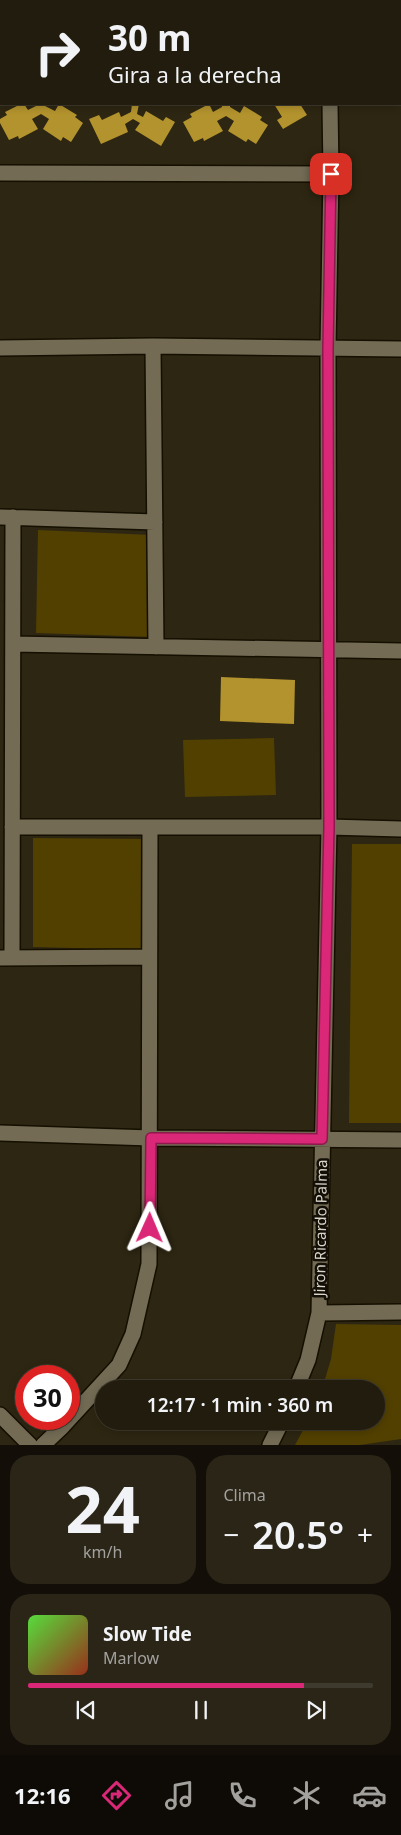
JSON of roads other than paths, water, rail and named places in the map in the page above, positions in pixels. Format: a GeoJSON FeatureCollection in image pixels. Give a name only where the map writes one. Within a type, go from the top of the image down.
{"type":"FeatureCollection","features":[{"type":"Feature","properties":{"kind":"street","name":"Jiron Ricardo Palma"},"geometry":{"type":"LineString","coordinates":[[300,1380],[308,1360],[319,1312],[329,827],[328,349],[331,174],[330,105]]}},
{"type":"Feature","properties":{"kind":"street"},"geometry":{"type":"LineString","coordinates":[[0,173],[331,174]]}},
{"type":"Feature","properties":{"kind":"street"},"geometry":{"type":"LineString","coordinates":[[153,346],[156,647]]}},
{"type":"Feature","properties":{"kind":"street"},"geometry":{"type":"LineString","coordinates":[[0,348],[153,346],[328,349],[401,348]]}},
{"type":"Feature","properties":{"kind":"street"},"geometry":{"type":"LineString","coordinates":[[149,957],[6,958],[12,827],[13,644],[6,517],[154,522]]}},
{"type":"Feature","properties":{"kind":"street"},"geometry":{"type":"LineString","coordinates":[[13,644],[401,652]]}},
{"type":"Feature","properties":{"kind":"street"},"geometry":{"type":"LineString","coordinates":[[12,827],[329,827],[401,829]]}},
{"type":"Feature","properties":{"kind":"street"},"geometry":{"type":"LineString","coordinates":[[43,1445],[119,1365],[133,1334],[149,1264],[151,1138],[150,827]]}},
{"type":"Feature","properties":{"kind":"street"},"geometry":{"type":"LineString","coordinates":[[0,1133],[151,1138],[401,1140]]}},
{"type":"Feature","properties":{"kind":"street"},"geometry":{"type":"LineString","coordinates":[[319,1312],[401,1312]]}},
{"type":"Feature","properties":{"kind":"street"},"geometry":{"type":"LineString","coordinates":[[0,1415],[30,1445]]}},
{"type":"Feature","properties":{"kind":"street"},"geometry":{"type":"LineString","coordinates":[[270,1445],[278,1430]]}}]}
